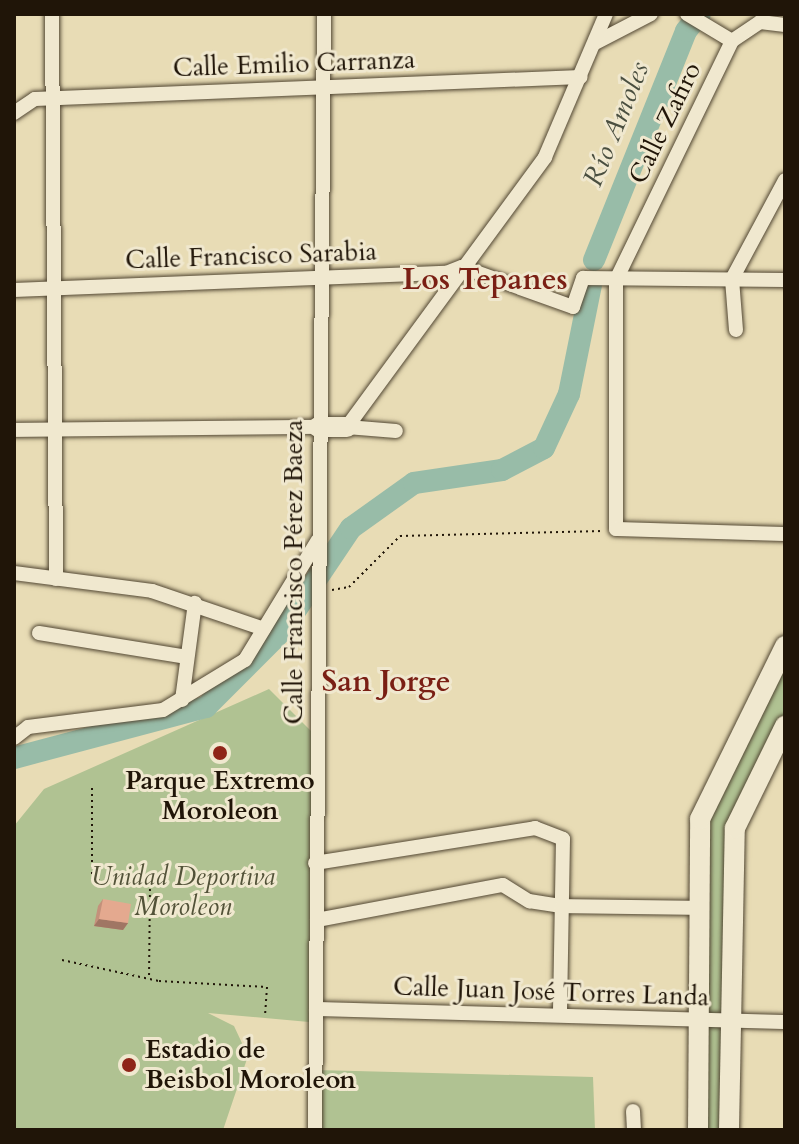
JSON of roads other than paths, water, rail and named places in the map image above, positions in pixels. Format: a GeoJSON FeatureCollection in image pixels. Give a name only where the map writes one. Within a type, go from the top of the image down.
{"type":"FeatureCollection","features":[{"type":"Feature","properties":{"kind":"street"},"geometry":{"type":"LineString","coordinates":[[52,14],[51,99],[57,287],[54,430],[56,579]]}},
{"type":"Feature","properties":{"kind":"street","name":"Calle Francisco Pérez Baeza"},"geometry":{"type":"LineString","coordinates":[[315,1130],[318,427],[324,14]]}},
{"type":"Feature","properties":{"kind":"street"},"geometry":{"type":"LineString","coordinates":[[347,427],[545,157],[606,14]]}},
{"type":"Feature","properties":{"kind":"street"},"geometry":{"type":"LineString","coordinates":[[626,14],[652,15]]}},
{"type":"Feature","properties":{"kind":"street"},"geometry":{"type":"LineString","coordinates":[[687,14],[732,41]]}},
{"type":"Feature","properties":{"kind":"street"},"geometry":{"type":"LineString","coordinates":[[595,43],[652,15]]}},
{"type":"Feature","properties":{"kind":"street","name":"Calle Zafiro"},"geometry":{"type":"LineString","coordinates":[[613,280],[732,41],[760,22],[785,25]]}},
{"type":"Feature","properties":{"kind":"street","name":"Calle Emilio Carranza"},"geometry":{"type":"LineString","coordinates":[[14,113],[51,99],[581,77]]}},
{"type":"Feature","properties":{"kind":"street"},"geometry":{"type":"LineString","coordinates":[[736,330],[732,279],[785,180]]}},
{"type":"Feature","properties":{"kind":"street","name":"Calle Francisco Sarabia"},"geometry":{"type":"LineString","coordinates":[[14,290],[446,273],[462,267],[578,304],[583,278],[613,280]]}},
{"type":"Feature","properties":{"kind":"street"},"geometry":{"type":"LineString","coordinates":[[785,280],[613,280],[616,529],[785,534]]}},
{"type":"Feature","properties":{"kind":"street"},"geometry":{"type":"LineString","coordinates":[[14,430],[347,427],[396,431]]}},
{"type":"Feature","properties":{"kind":"street"},"geometry":{"type":"LineString","coordinates":[[14,738],[28,727],[163,710],[245,660],[318,541]]}},
{"type":"Feature","properties":{"kind":"street"},"geometry":{"type":"LineString","coordinates":[[14,573],[195,603],[264,629]]}},
{"type":"Feature","properties":{"kind":"street"},"geometry":{"type":"LineString","coordinates":[[182,700],[195,603]]}},
{"type":"Feature","properties":{"kind":"street"},"geometry":{"type":"LineString","coordinates":[[39,633],[187,657]]}},
{"type":"Feature","properties":{"kind":"street"},"geometry":{"type":"LineString","coordinates":[[698,1130],[700,819],[785,646]]}},
{"type":"Feature","properties":{"kind":"street"},"geometry":{"type":"LineString","coordinates":[[729,1130],[735,828],[785,726]]}},
{"type":"Feature","properties":{"kind":"street"},"geometry":{"type":"LineString","coordinates":[[315,863],[535,828],[563,839],[560,1015]]}},
{"type":"Feature","properties":{"kind":"street"},"geometry":{"type":"LineString","coordinates":[[317,920],[503,885],[529,901],[562,906],[701,908]]}},
{"type":"Feature","properties":{"kind":"street","name":"Calle Juan José Torres Landa"},"geometry":{"type":"LineString","coordinates":[[316,1009],[785,1022]]}},
{"type":"Feature","properties":{"kind":"street"},"geometry":{"type":"LineString","coordinates":[[633,1111],[634,1130]]}},
{"type":"Feature","properties":{"kind":"waterway","name":"Río Amoles"},"geometry":{"type":"LineString","coordinates":[[594,260],[686,31],[700,14]]}},
{"type":"Feature","properties":{"kind":"waterway"},"geometry":{"type":"LineString","coordinates":[[14,758],[206,707],[281,632],[351,528],[414,483],[502,470],[544,448],[569,394],[591,285]]}},
{"type":"Feature","properties":{"kind":"place","name":"Parque Extremo Moroleon"},"geometry":{"type":"Point","coordinates":[220,753]}},
{"type":"Feature","properties":{"kind":"place","name":"Estadio de Beisbol Moroleon"},"geometry":{"type":"Point","coordinates":[129,1065]}},
{"type":"Feature","properties":{"kind":"district","name":"Los Tepanes"},"geometry":{"type":"Point","coordinates":[485,280]}},
{"type":"Feature","properties":{"kind":"district","name":"San Jorge"},"geometry":{"type":"Point","coordinates":[386,682]}},
{"type":"Feature","properties":{"kind":"park label","name":"Unidad Deportiva Moroleon"},"geometry":{"type":"Point","coordinates":[183,892]}}]}
